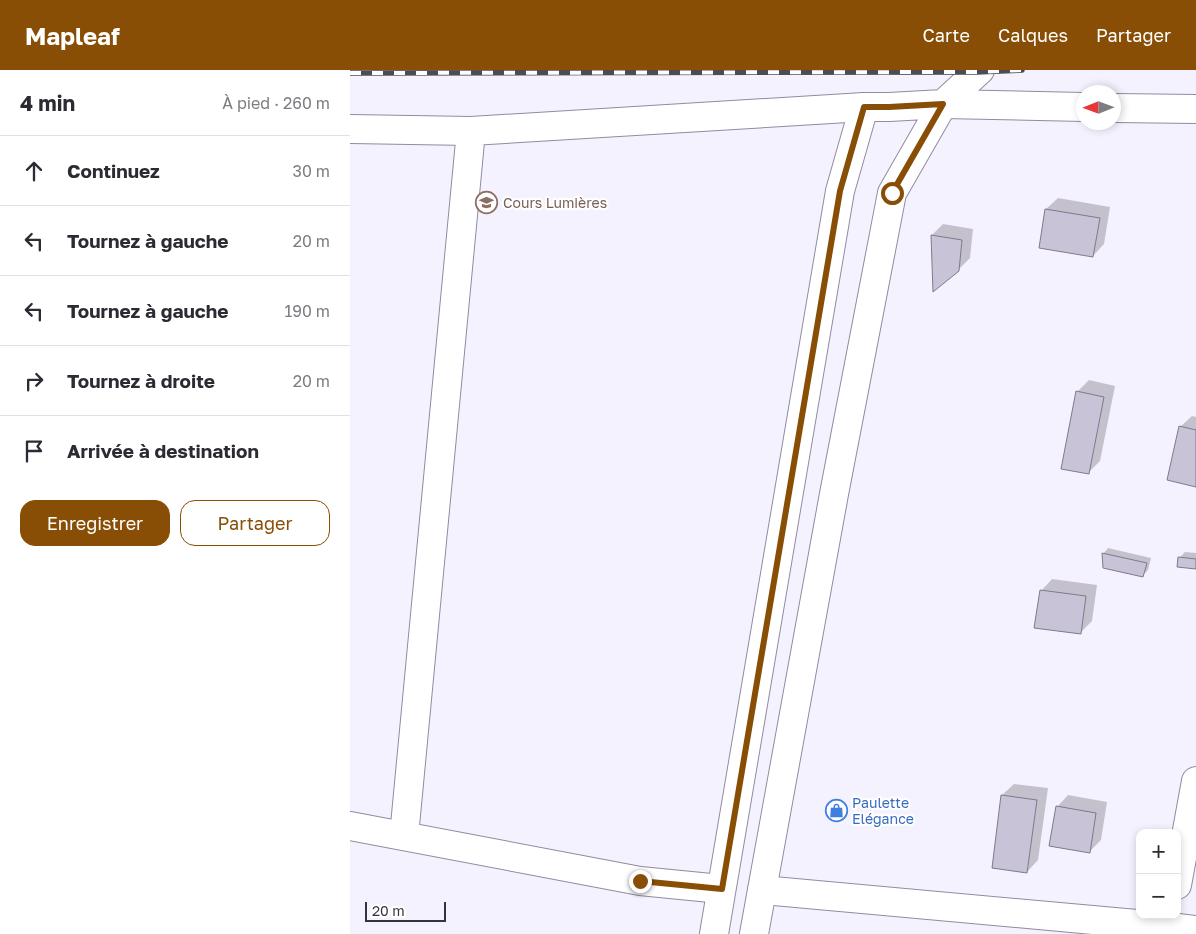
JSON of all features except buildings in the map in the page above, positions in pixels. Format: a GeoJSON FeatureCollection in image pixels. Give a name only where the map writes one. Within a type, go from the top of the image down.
{"type":"FeatureCollection","features":[{"type":"Feature","properties":{"kind":"street"},"geometry":{"type":"LineString","coordinates":[[754,934],[834,494],[892,193],[943,104],[980,70]]}},
{"type":"Feature","properties":{"kind":"street"},"geometry":{"type":"LineString","coordinates":[[350,129],[471,131],[864,107],[943,104],[1076,107]]}},
{"type":"Feature","properties":{"kind":"street"},"geometry":{"type":"LineString","coordinates":[[714,934],[840,191],[864,107]]}},
{"type":"Feature","properties":{"kind":"street"},"geometry":{"type":"LineString","coordinates":[[1121,108],[1196,110]]}},
{"type":"Feature","properties":{"kind":"street"},"geometry":{"type":"LineString","coordinates":[[404,836],[471,131]]}},
{"type":"Feature","properties":{"kind":"street"},"geometry":{"type":"LineString","coordinates":[[1179,874],[1196,781]]}},
{"type":"Feature","properties":{"kind":"street"},"geometry":{"type":"LineString","coordinates":[[350,826],[640,881],[722,889]]}},
{"type":"Feature","properties":{"kind":"street"},"geometry":{"type":"LineString","coordinates":[[762,890],[1052,925],[1179,924]]}},
{"type":"Feature","properties":{"kind":"railway"},"geometry":{"type":"LineString","coordinates":[[350,73],[977,72],[1022,70]]}},
{"type":"Feature","properties":{"kind":"place","name":"Cours Lumières"},"geometry":{"type":"Point","coordinates":[487,203]}},
{"type":"Feature","properties":{"kind":"place","name":"Paulette Elégance"},"geometry":{"type":"Point","coordinates":[836,811]}},
{"type":"Feature","properties":{"kind":"route"},"geometry":{"type":"LineString","coordinates":[[640,881],[722,889],[840,191],[864,107],[943,104],[892,193]]}}]}
